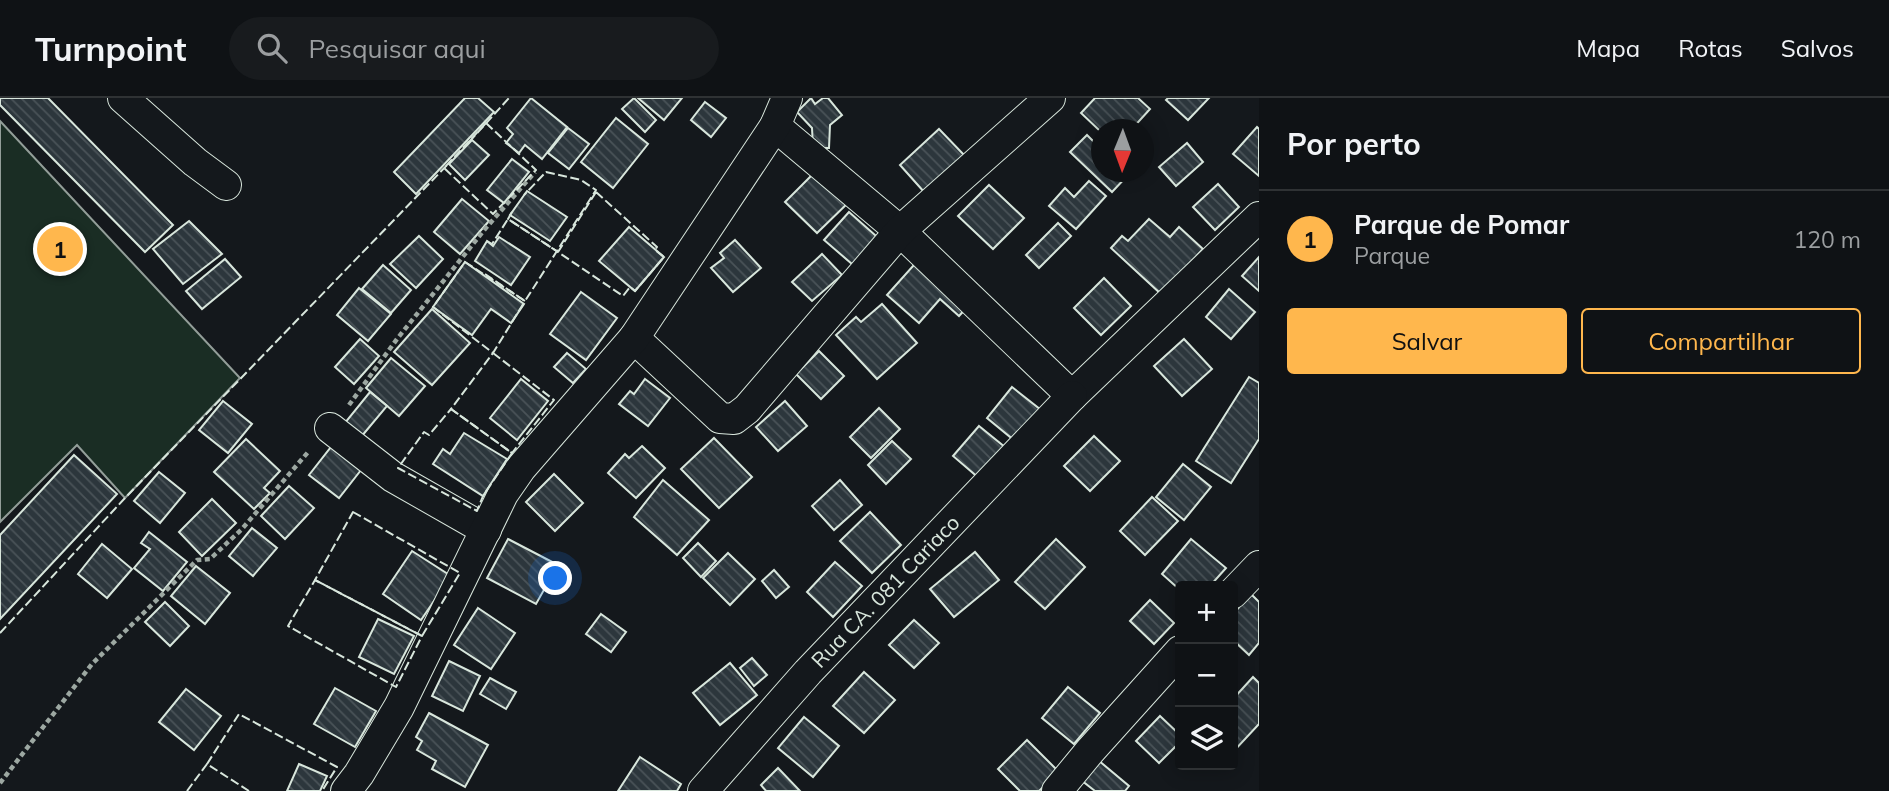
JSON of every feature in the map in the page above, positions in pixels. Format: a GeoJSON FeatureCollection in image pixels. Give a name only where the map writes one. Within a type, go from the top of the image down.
{"type":"FeatureCollection","features":[{"type":"Feature","properties":{"kind":"street"},"geometry":{"type":"LineString","coordinates":[[123,98],[154,128],[226,185]]}},
{"type":"Feature","properties":{"kind":"street"},"geometry":{"type":"LineString","coordinates":[[346,791],[399,707],[503,494],[521,468],[634,338],[775,126],[787,98]]}},
{"type":"Feature","properties":{"kind":"street"},"geometry":{"type":"LineString","coordinates":[[634,338],[720,418],[734,419],[747,409],[900,231],[1050,98]]}},
{"type":"Feature","properties":{"kind":"street"},"geometry":{"type":"LineString","coordinates":[[775,126],[900,231],[1072,396]]}},
{"type":"Feature","properties":{"kind":"street","name":"Rua CA. 081 Cariaco"},"geometry":{"type":"LineString","coordinates":[[703,791],[807,672],[1072,396],[1259,217]]}},
{"type":"Feature","properties":{"kind":"street"},"geometry":{"type":"LineString","coordinates":[[330,428],[393,477],[486,530]]}},
{"type":"Feature","properties":{"kind":"street"},"geometry":{"type":"LineString","coordinates":[[1238,588],[1259,566]]}},
{"type":"Feature","properties":{"kind":"street"},"geometry":{"type":"LineString","coordinates":[[1057,791],[1175,657]]}},
{"type":"Feature","properties":{"kind":"path"},"geometry":{"type":"LineString","coordinates":[[0,783],[92,664],[197,560],[210,559],[242,529],[330,428],[485,229],[535,172]]}},
{"type":"Feature","properties":{"kind":"green space"},"geometry":{"type":"Polygon","coordinates":[[[0,121],[240,378],[125,498],[77,445],[0,522],[0,121]]]}},
{"type":"Feature","properties":{"kind":"building"},"geometry":{"type":"Polygon","coordinates":[[[0,98],[48,98],[173,225],[145,252],[0,105],[0,98]]]}},
{"type":"Feature","properties":{"kind":"building"},"geometry":{"type":"Polygon","coordinates":[[[465,98],[478,98],[494,112],[416,194],[394,172],[465,98]]]}},
{"type":"Feature","properties":{"kind":"building"},"geometry":{"type":"Polygon","coordinates":[[[531,98],[567,127],[542,159],[525,145],[519,153],[506,143],[513,134],[507,128],[531,98]]]}},
{"type":"Feature","properties":{"kind":"building"},"geometry":{"type":"Polygon","coordinates":[[[634,98],[656,120],[645,132],[622,109],[634,98]]]}},
{"type":"Feature","properties":{"kind":"building"},"geometry":{"type":"Polygon","coordinates":[[[638,98],[682,98],[664,120],[638,98]]]}},
{"type":"Feature","properties":{"kind":"building"},"geometry":{"type":"Polygon","coordinates":[[[811,98],[815,104],[828,98],[842,115],[830,125],[829,148],[813,148],[812,128],[797,112],[811,98]]]}},
{"type":"Feature","properties":{"kind":"building"},"geometry":{"type":"Polygon","coordinates":[[[1095,98],[1138,98],[1150,109],[1141,119],[1091,119],[1091,122],[1081,113],[1095,98]]]}},
{"type":"Feature","properties":{"kind":"building"},"geometry":{"type":"Polygon","coordinates":[[[1209,98],[1188,120],[1166,100],[1209,98]]]}},
{"type":"Feature","properties":{"kind":"building"},"geometry":{"type":"Polygon","coordinates":[[[705,102],[726,118],[711,137],[691,120],[705,102]]]}},
{"type":"Feature","properties":{"kind":"building"},"geometry":{"type":"Polygon","coordinates":[[[616,118],[648,144],[613,188],[581,162],[616,118]]]}},
{"type":"Feature","properties":{"kind":"building"},"geometry":{"type":"Polygon","coordinates":[[[1257,127],[1259,129],[1259,176],[1233,154],[1257,127]]]}},
{"type":"Feature","properties":{"kind":"building"},"geometry":{"type":"Polygon","coordinates":[[[568,128],[589,144],[569,169],[548,153],[568,128]]]}},
{"type":"Feature","properties":{"kind":"building"},"geometry":{"type":"Polygon","coordinates":[[[939,129],[965,156],[925,193],[900,165],[939,129]]]}},
{"type":"Feature","properties":{"kind":"building"},"geometry":{"type":"Polygon","coordinates":[[[1087,135],[1091,139],[1091,172],[1070,152],[1087,135]]]}},
{"type":"Feature","properties":{"kind":"building"},"geometry":{"type":"Polygon","coordinates":[[[472,140],[489,155],[465,180],[449,164],[472,140]]]}},
{"type":"Feature","properties":{"kind":"building"},"geometry":{"type":"Polygon","coordinates":[[[1187,143],[1203,162],[1176,186],[1159,167],[1187,143]]]}},
{"type":"Feature","properties":{"kind":"building"},"geometry":{"type":"Polygon","coordinates":[[[512,159],[529,172],[504,203],[487,190],[512,159]]]}},
{"type":"Feature","properties":{"kind":"building"},"geometry":{"type":"Polygon","coordinates":[[[820,167],[852,199],[817,233],[785,202],[820,167]]]}},
{"type":"Feature","properties":{"kind":"building"},"geometry":{"type":"Polygon","coordinates":[[[1089,181],[1106,196],[1076,229],[1049,206],[1065,188],[1074,197],[1089,181]]]}},
{"type":"Feature","properties":{"kind":"building"},"geometry":{"type":"Polygon","coordinates":[[[1102,182],[1121,182],[1112,192],[1102,182]]]}},
{"type":"Feature","properties":{"kind":"building"},"geometry":{"type":"Polygon","coordinates":[[[1218,184],[1239,207],[1215,230],[1193,207],[1218,184]]]}},
{"type":"Feature","properties":{"kind":"building"},"geometry":{"type":"Polygon","coordinates":[[[989,185],[1024,218],[993,249],[958,216],[989,185]]]}},
{"type":"Feature","properties":{"kind":"building"},"geometry":{"type":"Polygon","coordinates":[[[527,191],[567,217],[550,241],[510,215],[527,191]]]}},
{"type":"Feature","properties":{"kind":"building"},"geometry":{"type":"Polygon","coordinates":[[[462,199],[489,221],[460,254],[434,232],[462,199]]]}},
{"type":"Feature","properties":{"kind":"building"},"geometry":{"type":"Polygon","coordinates":[[[849,212],[884,243],[859,270],[824,240],[849,212]]]}},
{"type":"Feature","properties":{"kind":"building"},"geometry":{"type":"Polygon","coordinates":[[[1149,219],[1170,237],[1179,227],[1203,249],[1161,294],[1111,248],[1122,236],[1128,241],[1149,219]]]}},
{"type":"Feature","properties":{"kind":"building"},"geometry":{"type":"Polygon","coordinates":[[[189,221],[222,254],[183,284],[153,249],[189,221]]]}},
{"type":"Feature","properties":{"kind":"building"},"geometry":{"type":"Polygon","coordinates":[[[1058,223],[1071,236],[1039,268],[1026,255],[1058,223]]]}},
{"type":"Feature","properties":{"kind":"building"},"geometry":{"type":"Polygon","coordinates":[[[629,227],[664,257],[635,291],[599,261],[629,227]]]}},
{"type":"Feature","properties":{"kind":"building"},"geometry":{"type":"Polygon","coordinates":[[[419,236],[443,259],[416,288],[390,264],[419,236]]]}},
{"type":"Feature","properties":{"kind":"building"},"geometry":{"type":"Polygon","coordinates":[[[499,237],[530,257],[511,285],[475,261],[487,241],[493,246],[499,237]]]}},
{"type":"Feature","properties":{"kind":"building"},"geometry":{"type":"Polygon","coordinates":[[[735,240],[761,268],[733,292],[711,268],[724,258],[720,253],[735,240]]]}},
{"type":"Feature","properties":{"kind":"building"},"geometry":{"type":"Polygon","coordinates":[[[931,246],[982,291],[959,316],[940,299],[919,323],[887,295],[931,246]]]}},
{"type":"Feature","properties":{"kind":"building"},"geometry":{"type":"Polygon","coordinates":[[[822,254],[842,275],[812,301],[792,282],[822,254]]]}},
{"type":"Feature","properties":{"kind":"building"},"geometry":{"type":"Polygon","coordinates":[[[1259,257],[1259,291],[1242,276],[1259,257]]]}},
{"type":"Feature","properties":{"kind":"building"},"geometry":{"type":"Polygon","coordinates":[[[225,259],[241,277],[202,309],[186,291],[225,259]]]}},
{"type":"Feature","properties":{"kind":"building"},"geometry":{"type":"Polygon","coordinates":[[[465,262],[524,304],[511,323],[491,309],[472,335],[433,307],[465,262]]]}},
{"type":"Feature","properties":{"kind":"building"},"geometry":{"type":"Polygon","coordinates":[[[383,265],[411,290],[391,313],[362,289],[383,265]]]}},
{"type":"Feature","properties":{"kind":"building"},"geometry":{"type":"Polygon","coordinates":[[[1104,278],[1131,306],[1101,335],[1074,308],[1104,278]]]}},
{"type":"Feature","properties":{"kind":"building"},"geometry":{"type":"Polygon","coordinates":[[[359,288],[391,314],[368,341],[337,315],[359,288]]]}},
{"type":"Feature","properties":{"kind":"building"},"geometry":{"type":"Polygon","coordinates":[[[1229,289],[1255,312],[1231,339],[1206,317],[1229,289]]]}},
{"type":"Feature","properties":{"kind":"building"},"geometry":{"type":"Polygon","coordinates":[[[581,292],[617,318],[586,360],[550,334],[581,292]]]}},
{"type":"Feature","properties":{"kind":"building"},"geometry":{"type":"Polygon","coordinates":[[[882,304],[917,343],[877,379],[836,335],[856,317],[861,322],[882,304]]]}},
{"type":"Feature","properties":{"kind":"building"},"geometry":{"type":"Polygon","coordinates":[[[432,309],[470,343],[432,385],[394,352],[432,309]]]}},
{"type":"Feature","properties":{"kind":"building"},"geometry":{"type":"Polygon","coordinates":[[[360,339],[379,356],[354,384],[335,367],[360,339]]]}},
{"type":"Feature","properties":{"kind":"building"},"geometry":{"type":"Polygon","coordinates":[[[1184,339],[1212,369],[1182,396],[1154,366],[1184,339]]]}},
{"type":"Feature","properties":{"kind":"building"},"geometry":{"type":"Polygon","coordinates":[[[819,351],[844,376],[821,399],[796,374],[819,351]]]}},
{"type":"Feature","properties":{"kind":"building"},"geometry":{"type":"Polygon","coordinates":[[[567,353],[586,369],[573,383],[554,367],[567,353]]]}},
{"type":"Feature","properties":{"kind":"building"},"geometry":{"type":"Polygon","coordinates":[[[391,358],[425,386],[399,416],[366,388],[391,358]]]}},
{"type":"Feature","properties":{"kind":"building"},"geometry":{"type":"Polygon","coordinates":[[[1249,377],[1259,383],[1259,439],[1231,483],[1196,461],[1249,377]]]}},
{"type":"Feature","properties":{"kind":"building"},"geometry":{"type":"Polygon","coordinates":[[[521,379],[548,401],[517,440],[490,418],[521,379]]]}},
{"type":"Feature","properties":{"kind":"building"},"geometry":{"type":"Polygon","coordinates":[[[645,379],[670,398],[648,426],[619,404],[630,391],[634,394],[645,379]]]}},
{"type":"Feature","properties":{"kind":"building"},"geometry":{"type":"Polygon","coordinates":[[[1012,387],[1041,410],[1015,441],[987,418],[1012,387]]]}},
{"type":"Feature","properties":{"kind":"building"},"geometry":{"type":"Polygon","coordinates":[[[370,392],[387,406],[361,437],[344,424],[370,392]]]}},
{"type":"Feature","properties":{"kind":"building"},"geometry":{"type":"Polygon","coordinates":[[[223,401],[252,424],[228,453],[199,430],[223,401]]]}},
{"type":"Feature","properties":{"kind":"building"},"geometry":{"type":"Polygon","coordinates":[[[785,401],[807,426],[778,451],[756,427],[785,401]]]}},
{"type":"Feature","properties":{"kind":"building"},"geometry":{"type":"Polygon","coordinates":[[[879,408],[900,429],[871,458],[850,437],[879,408]]]}},
{"type":"Feature","properties":{"kind":"building"},"geometry":{"type":"Polygon","coordinates":[[[979,426],[1006,448],[980,479],[953,456],[979,426]]]}},
{"type":"Feature","properties":{"kind":"building"},"geometry":{"type":"Polygon","coordinates":[[[464,433],[507,459],[483,496],[433,464],[443,449],[450,454],[464,433]]]}},
{"type":"Feature","properties":{"kind":"building"},"geometry":{"type":"Polygon","coordinates":[[[1094,436],[1120,461],[1090,491],[1064,466],[1094,436]]]}},
{"type":"Feature","properties":{"kind":"building"},"geometry":{"type":"Polygon","coordinates":[[[714,438],[752,477],[719,508],[681,469],[714,438]]]}},
{"type":"Feature","properties":{"kind":"building"},"geometry":{"type":"Polygon","coordinates":[[[246,439],[280,471],[264,488],[270,493],[254,509],[214,472],[246,439]]]}},
{"type":"Feature","properties":{"kind":"building"},"geometry":{"type":"Polygon","coordinates":[[[892,441],[911,459],[886,484],[868,465],[892,441]]]}},
{"type":"Feature","properties":{"kind":"building"},"geometry":{"type":"Polygon","coordinates":[[[642,446],[665,468],[636,498],[608,473],[625,454],[629,458],[642,446]]]}},
{"type":"Feature","properties":{"kind":"building"},"geometry":{"type":"Polygon","coordinates":[[[331,447],[361,470],[339,498],[309,475],[331,447]]]}},
{"type":"Feature","properties":{"kind":"building"},"geometry":{"type":"Polygon","coordinates":[[[74,455],[117,494],[0,619],[0,535],[74,455]]]}},
{"type":"Feature","properties":{"kind":"building"},"geometry":{"type":"Polygon","coordinates":[[[1183,464],[1211,487],[1184,520],[1156,497],[1183,464]]]}},
{"type":"Feature","properties":{"kind":"building"},"geometry":{"type":"Polygon","coordinates":[[[159,472],[185,493],[160,523],[134,501],[159,472]]]}},
{"type":"Feature","properties":{"kind":"building"},"geometry":{"type":"Polygon","coordinates":[[[554,474],[583,503],[555,531],[526,502],[554,474]]]}},
{"type":"Feature","properties":{"kind":"building"},"geometry":{"type":"Polygon","coordinates":[[[663,480],[709,520],[677,555],[634,517],[663,480]]]}},
{"type":"Feature","properties":{"kind":"building"},"geometry":{"type":"Polygon","coordinates":[[[840,480],[862,505],[834,530],[812,506],[840,480]]]}},
{"type":"Feature","properties":{"kind":"building"},"geometry":{"type":"Polygon","coordinates":[[[289,486],[314,508],[285,539],[261,516],[289,486]]]}},
{"type":"Feature","properties":{"kind":"building"},"geometry":{"type":"Polygon","coordinates":[[[1152,497],[1178,521],[1145,555],[1120,531],[1152,497]]]}},
{"type":"Feature","properties":{"kind":"building"},"geometry":{"type":"Polygon","coordinates":[[[212,499],[236,523],[202,556],[179,532],[212,499]]]}},
{"type":"Feature","properties":{"kind":"building"},"geometry":{"type":"Polygon","coordinates":[[[870,512],[901,545],[872,573],[840,541],[870,512]]]}},
{"type":"Feature","properties":{"kind":"building"},"geometry":{"type":"Polygon","coordinates":[[[252,528],[277,548],[253,576],[229,556],[252,528]]]}},
{"type":"Feature","properties":{"kind":"building"},"geometry":{"type":"Polygon","coordinates":[[[149,532],[187,562],[163,591],[134,568],[150,549],[141,543],[149,532]]]}},
{"type":"Feature","properties":{"kind":"building"},"geometry":{"type":"Polygon","coordinates":[[[508,539],[558,565],[536,604],[487,578],[508,539]]]}},
{"type":"Feature","properties":{"kind":"building"},"geometry":{"type":"Polygon","coordinates":[[[1056,539],[1085,567],[1045,609],[1015,582],[1056,539]]]}},
{"type":"Feature","properties":{"kind":"building"},"geometry":{"type":"Polygon","coordinates":[[[1191,539],[1226,568],[1214,581],[1175,581],[1175,586],[1162,574],[1191,539]]]}},
{"type":"Feature","properties":{"kind":"building"},"geometry":{"type":"Polygon","coordinates":[[[698,543],[716,561],[701,577],[683,558],[698,543]]]}},
{"type":"Feature","properties":{"kind":"building"},"geometry":{"type":"Polygon","coordinates":[[[102,544],[132,569],[107,598],[78,574],[102,544]]]}},
{"type":"Feature","properties":{"kind":"building"},"geometry":{"type":"Polygon","coordinates":[[[412,551],[451,576],[421,620],[383,594],[412,551]]]}},
{"type":"Feature","properties":{"kind":"building"},"geometry":{"type":"Polygon","coordinates":[[[975,552],[999,580],[954,617],[930,589],[975,552]]]}},
{"type":"Feature","properties":{"kind":"building"},"geometry":{"type":"Polygon","coordinates":[[[728,553],[755,579],[730,605],[703,578],[728,553]]]}},
{"type":"Feature","properties":{"kind":"building"},"geometry":{"type":"Polygon","coordinates":[[[835,562],[862,586],[833,617],[807,592],[835,562]]]}},
{"type":"Feature","properties":{"kind":"building"},"geometry":{"type":"Polygon","coordinates":[[[196,566],[230,593],[205,624],[171,596],[196,566]]]}},
{"type":"Feature","properties":{"kind":"building"},"geometry":{"type":"Polygon","coordinates":[[[774,570],[789,587],[776,598],[762,581],[774,570]]]}},
{"type":"Feature","properties":{"kind":"building"},"geometry":{"type":"Polygon","coordinates":[[[1251,594],[1259,602],[1259,643],[1249,655],[1238,645],[1238,608],[1251,594]]]}},
{"type":"Feature","properties":{"kind":"building"},"geometry":{"type":"Polygon","coordinates":[[[1150,600],[1174,623],[1154,644],[1130,621],[1150,600]]]}},
{"type":"Feature","properties":{"kind":"building"},"geometry":{"type":"Polygon","coordinates":[[[165,602],[189,626],[170,646],[145,622],[165,602]]]}},
{"type":"Feature","properties":{"kind":"building"},"geometry":{"type":"Polygon","coordinates":[[[478,608],[515,633],[491,669],[454,645],[478,608]]]}},
{"type":"Feature","properties":{"kind":"building"},"geometry":{"type":"Polygon","coordinates":[[[601,614],[626,632],[611,652],[586,634],[601,614]]]}},
{"type":"Feature","properties":{"kind":"building"},"geometry":{"type":"Polygon","coordinates":[[[378,619],[414,636],[394,674],[359,657],[378,619]]]}},
{"type":"Feature","properties":{"kind":"building"},"geometry":{"type":"Polygon","coordinates":[[[914,620],[939,643],[914,668],[889,645],[914,620]]]}},
{"type":"Feature","properties":{"kind":"building"},"geometry":{"type":"Polygon","coordinates":[[[752,658],[767,675],[754,686],[740,668],[752,658]]]}},
{"type":"Feature","properties":{"kind":"building"},"geometry":{"type":"Polygon","coordinates":[[[449,661],[480,676],[463,711],[432,696],[449,661]]]}},
{"type":"Feature","properties":{"kind":"building"},"geometry":{"type":"Polygon","coordinates":[[[730,663],[757,695],[720,725],[693,693],[730,663]]]}},
{"type":"Feature","properties":{"kind":"building"},"geometry":{"type":"Polygon","coordinates":[[[864,672],[895,700],[864,733],[833,706],[864,672]]]}},
{"type":"Feature","properties":{"kind":"building"},"geometry":{"type":"Polygon","coordinates":[[[1253,677],[1259,683],[1259,724],[1238,747],[1238,707],[1238,694],[1253,677]]]}},
{"type":"Feature","properties":{"kind":"building"},"geometry":{"type":"Polygon","coordinates":[[[490,678],[516,692],[506,709],[480,694],[490,678]]]}},
{"type":"Feature","properties":{"kind":"building"},"geometry":{"type":"Polygon","coordinates":[[[1068,687],[1100,713],[1074,744],[1042,718],[1068,687]]]}},
{"type":"Feature","properties":{"kind":"building"},"geometry":{"type":"Polygon","coordinates":[[[335,688],[376,711],[355,747],[314,724],[335,688]]]}},
{"type":"Feature","properties":{"kind":"building"},"geometry":{"type":"Polygon","coordinates":[[[186,689],[221,716],[194,750],[159,722],[186,689]]]}},
{"type":"Feature","properties":{"kind":"building"},"geometry":{"type":"Polygon","coordinates":[[[429,713],[488,745],[465,787],[432,769],[436,761],[417,750],[422,741],[416,737],[429,713]]]}},
{"type":"Feature","properties":{"kind":"building"},"geometry":{"type":"Polygon","coordinates":[[[1160,716],[1175,730],[1175,747],[1159,763],[1136,741],[1160,716]]]}},
{"type":"Feature","properties":{"kind":"building"},"geometry":{"type":"Polygon","coordinates":[[[804,717],[839,746],[813,777],[778,748],[804,717]]]}},
{"type":"Feature","properties":{"kind":"building"},"geometry":{"type":"Polygon","coordinates":[[[1027,740],[1059,772],[1039,791],[1020,791],[998,769],[1027,740]]]}},
{"type":"Feature","properties":{"kind":"building"},"geometry":{"type":"Polygon","coordinates":[[[640,757],[681,784],[677,791],[618,791],[640,757]]]}},
{"type":"Feature","properties":{"kind":"building"},"geometry":{"type":"Polygon","coordinates":[[[1098,760],[1129,786],[1125,791],[1095,791],[1081,780],[1098,760]]]}},
{"type":"Feature","properties":{"kind":"building"},"geometry":{"type":"Polygon","coordinates":[[[299,764],[327,776],[320,791],[287,791],[299,764]]]}},
{"type":"Feature","properties":{"kind":"building"},"geometry":{"type":"Polygon","coordinates":[[[778,768],[800,791],[766,791],[761,785],[778,768]]]}},
{"type":"Feature","properties":{"kind":"fence"},"geometry":{"type":"LineString","coordinates":[[469,142],[509,98]]}},
{"type":"Feature","properties":{"kind":"fence"},"geometry":{"type":"LineString","coordinates":[[486,123],[536,170],[493,214],[444,168],[486,123]]}},
{"type":"Feature","properties":{"kind":"fence"},"geometry":{"type":"LineString","coordinates":[[0,633],[125,498],[452,160]]}},
{"type":"Feature","properties":{"kind":"fence"},"geometry":{"type":"LineString","coordinates":[[485,274],[525,301],[596,190],[581,180],[546,172],[524,195]]}},
{"type":"Feature","properties":{"kind":"fence"},"geometry":{"type":"LineString","coordinates":[[596,192],[657,247],[655,250],[664,257],[635,291],[630,287],[623,296],[558,252],[596,192]]}},
{"type":"Feature","properties":{"kind":"fence"},"geometry":{"type":"LineString","coordinates":[[512,212],[508,219],[558,252]]}},
{"type":"Feature","properties":{"kind":"fence"},"geometry":{"type":"LineString","coordinates":[[487,241],[492,244],[508,219],[558,252]]}},
{"type":"Feature","properties":{"kind":"fence"},"geometry":{"type":"LineString","coordinates":[[465,262],[525,301],[493,353],[433,307],[465,262]]}},
{"type":"Feature","properties":{"kind":"fence"},"geometry":{"type":"LineString","coordinates":[[493,353],[554,400],[512,453],[451,409],[493,353]]}},
{"type":"Feature","properties":{"kind":"fence"},"geometry":{"type":"LineString","coordinates":[[451,409],[512,453],[483,496],[477,511],[398,468],[424,432],[429,435],[451,409]]}},
{"type":"Feature","properties":{"kind":"fence"},"geometry":{"type":"LineString","coordinates":[[353,512],[460,573],[422,636],[315,580],[353,512]]}},
{"type":"Feature","properties":{"kind":"fence"},"geometry":{"type":"LineString","coordinates":[[315,580],[422,636],[396,687],[288,626],[315,580]]}},
{"type":"Feature","properties":{"kind":"fence"},"geometry":{"type":"LineString","coordinates":[[249,791],[207,764],[239,714],[337,767],[322,791]]}},
{"type":"Feature","properties":{"kind":"fence"},"geometry":{"type":"LineString","coordinates":[[187,791],[208,765]]}},
{"type":"Feature","properties":{"kind":"place","name":"Parque de Pomar"},"geometry":{"type":"Point","coordinates":[60,249]}}]}
